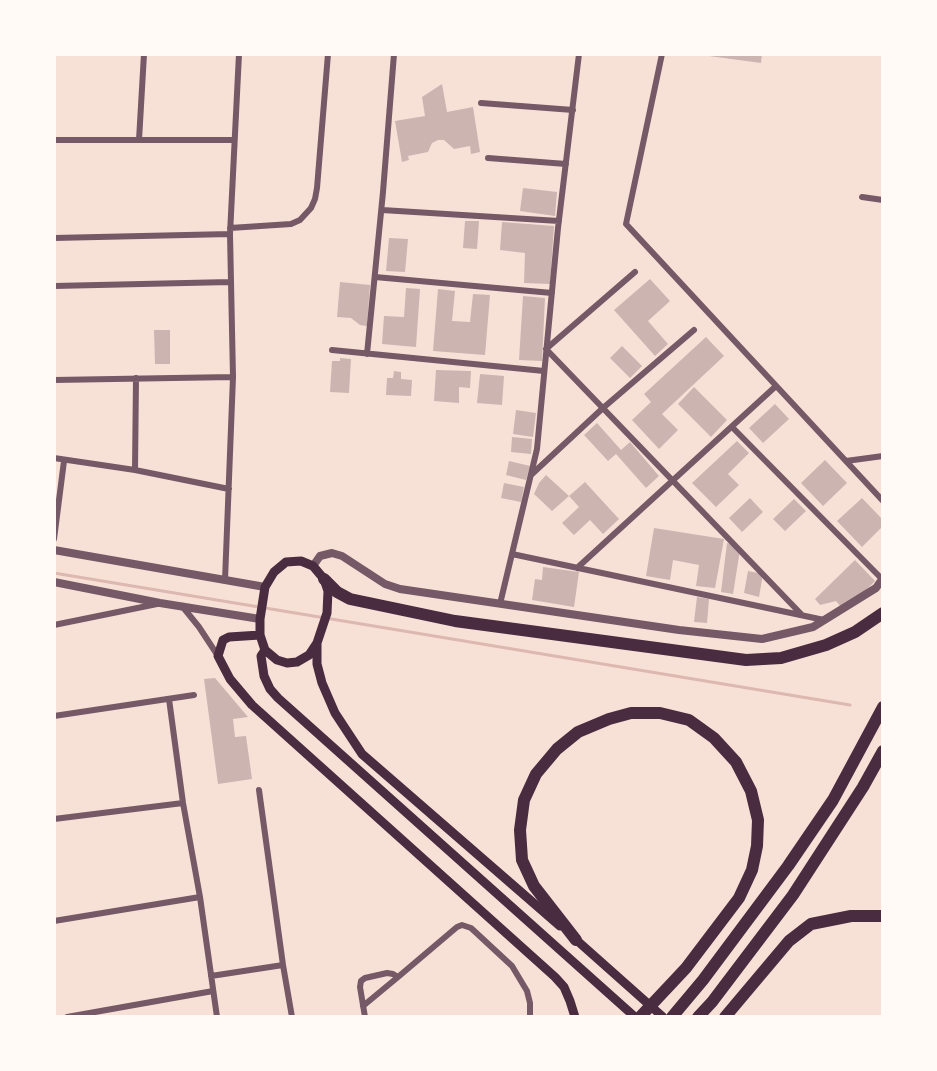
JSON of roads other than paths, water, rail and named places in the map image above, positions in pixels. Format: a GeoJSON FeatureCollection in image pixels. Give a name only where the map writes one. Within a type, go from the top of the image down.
{"type":"FeatureCollection","features":[{"type":"Feature","properties":{"kind":"highway"},"geometry":{"type":"LineString","coordinates":[[324,579],[337,592],[350,599],[454,621],[746,660],[781,658],[826,645],[855,632],[883,613]]}},
{"type":"Feature","properties":{"kind":"highway"},"geometry":{"type":"LineString","coordinates":[[672,1017],[703,980],[788,866],[833,800],[883,707]]}},
{"type":"Feature","properties":{"kind":"highway"},"geometry":{"type":"LineString","coordinates":[[576,940],[534,886],[522,860],[520,830],[524,800],[536,774],[557,749],[578,732],[609,719],[631,713],[660,713],[689,720],[714,738],[736,762],[751,791],[758,820],[757,846],[752,870],[739,898],[686,968],[640,1017]]}},
{"type":"Feature","properties":{"kind":"highway"},"geometry":{"type":"LineString","coordinates":[[698,1017],[712,1002],[793,895],[883,752]]}},
{"type":"Feature","properties":{"kind":"highway"},"geometry":{"type":"LineString","coordinates":[[725,1017],[789,941],[811,924],[851,916],[883,916]]}},
{"type":"Feature","properties":{"kind":"main road"},"geometry":{"type":"LineString","coordinates":[[301,561],[313,566],[324,579],[328,591],[325,623],[317,643],[309,654],[297,662],[286,663],[277,660],[265,650],[260,635],[265,587],[274,572],[286,562],[301,561]]}},
{"type":"Feature","properties":{"kind":"main road"},"geometry":{"type":"LineString","coordinates":[[260,635],[229,637],[223,640],[218,656],[230,679],[252,705],[555,977],[564,987],[575,1017]]}},
{"type":"Feature","properties":{"kind":"main road"},"geometry":{"type":"LineString","coordinates":[[317,643],[317,664],[322,683],[335,713],[362,754],[663,1017]]}},
{"type":"Feature","properties":{"kind":"main road"},"geometry":{"type":"LineString","coordinates":[[265,650],[261,656],[264,676],[270,689],[278,698],[635,1017]]}},
{"type":"Feature","properties":{"kind":"street"},"geometry":{"type":"LineString","coordinates":[[139,140],[144,54]]}},
{"type":"Feature","properties":{"kind":"street"},"geometry":{"type":"LineString","coordinates":[[225,580],[233,377],[230,231],[239,54]]}},
{"type":"Feature","properties":{"kind":"street"},"geometry":{"type":"LineString","coordinates":[[54,238],[230,231],[291,224],[300,220],[311,208],[317,188],[328,54]]}},
{"type":"Feature","properties":{"kind":"street"},"geometry":{"type":"LineString","coordinates":[[367,354],[382,210],[394,54]]}},
{"type":"Feature","properties":{"kind":"street"},"geometry":{"type":"LineString","coordinates":[[500,604],[537,449],[559,221],[579,54]]}},
{"type":"Feature","properties":{"kind":"street"},"geometry":{"type":"LineString","coordinates":[[662,54],[626,224],[883,501]]}},
{"type":"Feature","properties":{"kind":"street"},"geometry":{"type":"LineString","coordinates":[[482,103],[573,110]]}},
{"type":"Feature","properties":{"kind":"street"},"geometry":{"type":"LineString","coordinates":[[54,140],[234,140]]}},
{"type":"Feature","properties":{"kind":"street"},"geometry":{"type":"LineString","coordinates":[[488,158],[566,164]]}},
{"type":"Feature","properties":{"kind":"street"},"geometry":{"type":"LineString","coordinates":[[861,197],[883,200]]}},
{"type":"Feature","properties":{"kind":"street"},"geometry":{"type":"LineString","coordinates":[[382,210],[559,221]]}},
{"type":"Feature","properties":{"kind":"street"},"geometry":{"type":"LineString","coordinates":[[546,349],[635,272]]}},
{"type":"Feature","properties":{"kind":"street"},"geometry":{"type":"LineString","coordinates":[[375,278],[552,293]]}},
{"type":"Feature","properties":{"kind":"street"},"geometry":{"type":"LineString","coordinates":[[54,286],[230,282]]}},
{"type":"Feature","properties":{"kind":"street"},"geometry":{"type":"LineString","coordinates":[[531,475],[603,408],[694,330]]}},
{"type":"Feature","properties":{"kind":"street"},"geometry":{"type":"LineString","coordinates":[[546,349],[802,615]]}},
{"type":"Feature","properties":{"kind":"street"},"geometry":{"type":"LineString","coordinates":[[332,350],[544,370]]}},
{"type":"Feature","properties":{"kind":"street"},"geometry":{"type":"LineString","coordinates":[[54,380],[233,377]]}},
{"type":"Feature","properties":{"kind":"street"},"geometry":{"type":"LineString","coordinates":[[135,470],[136,378]]}},
{"type":"Feature","properties":{"kind":"street"},"geometry":{"type":"LineString","coordinates":[[577,568],[777,386]]}},
{"type":"Feature","properties":{"kind":"street"},"geometry":{"type":"LineString","coordinates":[[313,566],[320,556],[332,553],[342,556],[385,584],[400,589],[762,639],[813,627],[876,588],[883,579],[732,427]]}},
{"type":"Feature","properties":{"kind":"street"},"geometry":{"type":"LineString","coordinates":[[846,461],[883,456]]}},
{"type":"Feature","properties":{"kind":"street"},"geometry":{"type":"LineString","coordinates":[[54,458],[135,470],[229,489]]}},
{"type":"Feature","properties":{"kind":"street"},"geometry":{"type":"LineString","coordinates":[[54,539],[64,461]]}},
{"type":"Feature","properties":{"kind":"street"},"geometry":{"type":"LineString","coordinates":[[54,550],[265,587]]}},
{"type":"Feature","properties":{"kind":"street"},"geometry":{"type":"LineString","coordinates":[[512,554],[825,620]]}},
{"type":"Feature","properties":{"kind":"street"},"geometry":{"type":"LineString","coordinates":[[54,582],[160,603],[260,619]]}},
{"type":"Feature","properties":{"kind":"street"},"geometry":{"type":"LineString","coordinates":[[54,625],[160,603]]}},
{"type":"Feature","properties":{"kind":"street"},"geometry":{"type":"LineString","coordinates":[[182,606],[218,656]]}},
{"type":"Feature","properties":{"kind":"street"},"geometry":{"type":"LineString","coordinates":[[54,716],[194,695]]}},
{"type":"Feature","properties":{"kind":"street"},"geometry":{"type":"LineString","coordinates":[[169,699],[217,1017]]}},
{"type":"Feature","properties":{"kind":"street"},"geometry":{"type":"LineString","coordinates":[[259,790],[292,1017]]}},
{"type":"Feature","properties":{"kind":"street"},"geometry":{"type":"LineString","coordinates":[[54,819],[183,803]]}},
{"type":"Feature","properties":{"kind":"street"},"geometry":{"type":"LineString","coordinates":[[54,921],[200,897]]}},
{"type":"Feature","properties":{"kind":"street"},"geometry":{"type":"LineString","coordinates":[[363,1006],[457,927],[466,925],[496,949],[512,966],[527,991],[530,1017]]}},
{"type":"Feature","properties":{"kind":"street"},"geometry":{"type":"LineString","coordinates":[[211,976],[283,965]]}},
{"type":"Feature","properties":{"kind":"street"},"geometry":{"type":"LineString","coordinates":[[365,1017],[361,981],[365,978],[387,974],[398,977]]}},
{"type":"Feature","properties":{"kind":"street"},"geometry":{"type":"LineString","coordinates":[[67,1017],[213,991]]}},
{"type":"Feature","properties":{"kind":"waterway"},"geometry":{"type":"LineString","coordinates":[[54,573],[850,705]]}}]}
